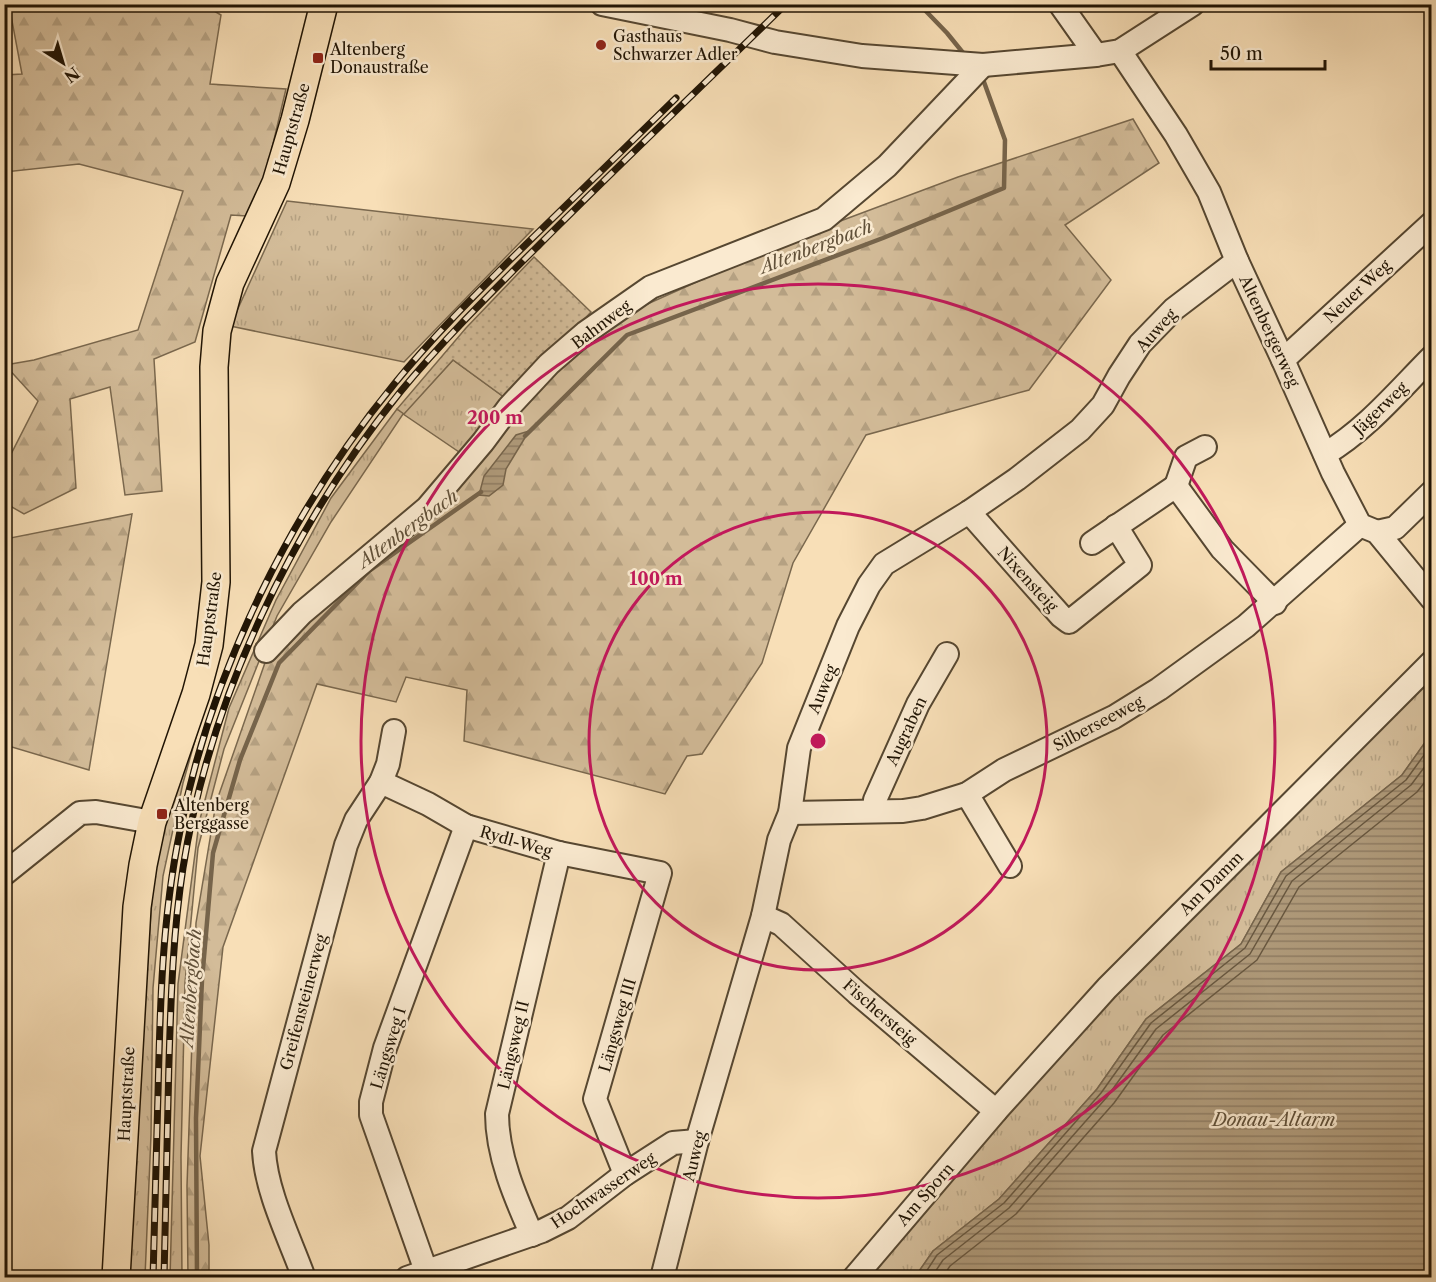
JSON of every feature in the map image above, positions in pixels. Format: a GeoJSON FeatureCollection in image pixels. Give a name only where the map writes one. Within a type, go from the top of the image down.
{"type":"FeatureCollection","features":[{"type":"Feature","properties":{"kind":"main road","name":"Hauptstraße"},"geometry":{"type":"LineString","coordinates":[[116,1278],[137,907],[143,865],[152,822],[196,694],[209,645],[216,582],[214,367],[217,331],[230,283],[276,183],[295,120],[324,4]]}},
{"type":"Feature","properties":{"kind":"street"},"geometry":{"type":"LineString","coordinates":[[602,4],[730,30],[775,42],[862,56],[983,65],[1120,51],[1193,4]]}},
{"type":"Feature","properties":{"kind":"street"},"geometry":{"type":"LineString","coordinates":[[1060,4],[1096,55]]}},
{"type":"Feature","properties":{"kind":"street","name":"Altenbergerweg"},"geometry":{"type":"LineString","coordinates":[[1120,51],[1176,135],[1209,192],[1237,261],[1333,473],[1368,528],[1431,599]]}},
{"type":"Feature","properties":{"kind":"street","name":"Bahnweg"},"geometry":{"type":"LineString","coordinates":[[266,651],[302,614],[427,508],[483,442],[509,407],[549,364],[585,333],[651,287],[824,219],[887,166],[983,65]]}},
{"type":"Feature","properties":{"kind":"street","name":"Neuer Weg"},"geometry":{"type":"LineString","coordinates":[[1283,360],[1431,223]]}},
{"type":"Feature","properties":{"kind":"street","name":"Auweg"},"geometry":{"type":"LineString","coordinates":[[662,1278],[697,1141],[763,916],[779,840],[790,813],[799,748],[848,626],[869,585],[884,564],[969,512],[1017,479],[1080,430],[1103,405],[1140,344],[1174,309],[1237,261]]}},
{"type":"Feature","properties":{"kind":"street","name":"Jägerweg"},"geometry":{"type":"LineString","coordinates":[[1325,454],[1368,422],[1431,357]]}},
{"type":"Feature","properties":{"kind":"street"},"geometry":{"type":"LineString","coordinates":[[1092,543],[1176,486],[1186,457],[1205,447]]}},
{"type":"Feature","properties":{"kind":"street"},"geometry":{"type":"LineString","coordinates":[[1176,486],[1222,549],[1275,603]]}},
{"type":"Feature","properties":{"kind":"street","name":"Silberseeweg"},"geometry":{"type":"LineString","coordinates":[[790,813],[922,808],[967,794],[1004,770],[1114,717],[1160,688],[1246,626],[1368,528],[1395,528],[1431,492]]}},
{"type":"Feature","properties":{"kind":"street","name":"Nixensteig"},"geometry":{"type":"LineString","coordinates":[[969,512],[1047,601],[1069,622],[1140,565],[1116,526]]}},
{"type":"Feature","properties":{"kind":"street","name":"Augraben"},"geometry":{"type":"LineString","coordinates":[[874,811],[875,800],[918,704],[946,654]]}},
{"type":"Feature","properties":{"kind":"street","name":"Am Damm"},"geometry":{"type":"LineString","coordinates":[[996,1111],[1107,988],[1431,662]]}},
{"type":"Feature","properties":{"kind":"street","name":"Greifensteinerweg"},"geometry":{"type":"LineString","coordinates":[[304,1278],[275,1200],[264,1151],[346,845],[356,820],[381,782],[388,764],[394,731]]}},
{"type":"Feature","properties":{"kind":"street","name":"Rydl-Weg"},"geometry":{"type":"LineString","coordinates":[[381,782],[428,804],[466,826],[559,853],[660,873]]}},
{"type":"Feature","properties":{"kind":"street"},"geometry":{"type":"LineString","coordinates":[[967,794],[1010,866]]}},
{"type":"Feature","properties":{"kind":"street"},"geometry":{"type":"LineString","coordinates":[[4,874],[80,813],[96,812],[152,822]]}},
{"type":"Feature","properties":{"kind":"street","name":"Längsweg I"},"geometry":{"type":"LineString","coordinates":[[416,1274],[397,1194],[371,1115],[371,1102],[385,1048],[466,826]]}},
{"type":"Feature","properties":{"kind":"street","name":"Längsweg II"},"geometry":{"type":"LineString","coordinates":[[532,1235],[502,1154],[497,1114],[559,853]]}},
{"type":"Feature","properties":{"kind":"street","name":"Längsweg III"},"geometry":{"type":"LineString","coordinates":[[625,1174],[595,1099],[660,873]]}},
{"type":"Feature","properties":{"kind":"street","name":"Fischersteig"},"geometry":{"type":"LineString","coordinates":[[763,916],[781,924],[857,993],[996,1111]]}},
{"type":"Feature","properties":{"kind":"street","name":"Am Sporn"},"geometry":{"type":"LineString","coordinates":[[854,1278],[996,1111]]}},
{"type":"Feature","properties":{"kind":"street","name":"Hochwasserweg"},"geometry":{"type":"LineString","coordinates":[[416,1274],[532,1235],[568,1218],[625,1174],[673,1143],[697,1141]]}},
{"type":"Feature","properties":{"kind":"green space"},"geometry":{"type":"Polygon","coordinates":[[[9,5],[204,5],[221,15],[210,84],[286,89],[263,186],[247,216],[231,215],[195,342],[154,359],[162,491],[125,495],[110,387],[70,399],[76,488],[24,514],[5,503],[5,466],[38,401],[5,365],[34,360],[138,330],[183,191],[79,164],[5,172],[5,75],[22,74],[9,5]]]}},
{"type":"Feature","properties":{"kind":"green space"},"geometry":{"type":"Polygon","coordinates":[[[1133,119],[1159,163],[1065,225],[1111,280],[1029,390],[866,435],[793,563],[762,663],[702,754],[687,756],[665,794],[464,741],[467,690],[406,677],[396,702],[317,684],[223,947],[200,1156],[209,1245],[209,1277],[188,1278],[187,1186],[196,923],[216,803],[267,657],[555,366],[625,314],[795,238],[958,177],[1133,119]]]}},
{"type":"Feature","properties":{"kind":"green space"},"geometry":{"type":"Polygon","coordinates":[[[287,201],[533,229],[404,362],[230,326],[287,201]]]}},
{"type":"Feature","properties":{"kind":"green space"},"geometry":{"type":"Polygon","coordinates":[[[534,257],[591,312],[508,400],[453,360],[404,414],[397,409],[466,328],[534,257]]]}},
{"type":"Feature","properties":{"kind":"green space"},"geometry":{"type":"Polygon","coordinates":[[[453,360],[508,400],[465,456],[403,414],[331,522],[277,616],[224,749],[198,848],[185,983],[181,1157],[182,1277],[170,1278],[178,984],[199,823],[229,708],[276,600],[331,498],[397,409],[404,413],[453,360]]]}},
{"type":"Feature","properties":{"kind":"green space"},"geometry":{"type":"Polygon","coordinates":[[[132,514],[89,770],[5,745],[5,539],[132,514]]]}},
{"type":"Feature","properties":{"kind":"green space"},"geometry":{"type":"Polygon","coordinates":[[[1431,670],[1431,734],[1402,775],[1281,872],[1241,944],[1146,1019],[1097,1089],[999,1199],[933,1251],[915,1277],[864,1278],[1078,1026],[1431,670]]]}},
{"type":"Feature","properties":{"kind":"green space"},"geometry":{"type":"Polygon","coordinates":[[[209,691],[183,783],[163,876],[153,988],[151,1135],[145,1277],[126,1278],[156,838],[209,691]]]}},
{"type":"Feature","properties":{"kind":"water"},"geometry":{"type":"Polygon","coordinates":[[[529,431],[506,469],[503,485],[489,496],[479,495],[484,476],[516,435],[529,431]]]}},
{"type":"Feature","properties":{"kind":"water","name":"Donau-Altarm"},"geometry":{"type":"Polygon","coordinates":[[[1431,734],[1431,1277],[915,1277],[933,1251],[999,1199],[1097,1089],[1146,1019],[1241,944],[1281,872],[1402,775],[1431,734]]]}},
{"type":"Feature","properties":{"kind":"waterway","name":"Altenbergbach"},"geometry":{"type":"LineString","coordinates":[[919,4],[964,54]]}},
{"type":"Feature","properties":{"kind":"waterway","name":"Altenbergbach"},"geometry":{"type":"LineString","coordinates":[[525,436],[627,335],[883,238],[1004,188],[1005,140],[984,82]]}},
{"type":"Feature","properties":{"kind":"waterway","name":"Altenbergbach"},"geometry":{"type":"LineString","coordinates":[[197,1278],[196,1118],[202,980],[213,853],[240,760],[279,663],[369,571],[481,492]]}},
{"type":"Feature","properties":{"kind":"railway"},"geometry":{"type":"LineString","coordinates":[[164,1278],[172,988],[183,868],[196,804],[213,740],[235,677],[262,615],[292,555],[325,498],[362,443],[417,372],[540,244],[786,4]]}},
{"type":"Feature","properties":{"kind":"railway"},"geometry":{"type":"LineString","coordinates":[[153,1278],[161,995],[169,896],[180,831],[194,771],[212,711],[234,652],[260,594],[322,483],[357,432],[395,383],[481,289],[676,98]]}},
{"type":"Feature","properties":{"kind":"place","name":"Gasthaus Schwarzer Adler"},"geometry":{"type":"Point","coordinates":[601,45]}},
{"type":"Feature","properties":{"kind":"place","name":"Altenberg Donaustraße"},"geometry":{"type":"Point","coordinates":[318,58]}},
{"type":"Feature","properties":{"kind":"place","name":"Altenberg Berggasse"},"geometry":{"type":"Point","coordinates":[162,814]}}]}
